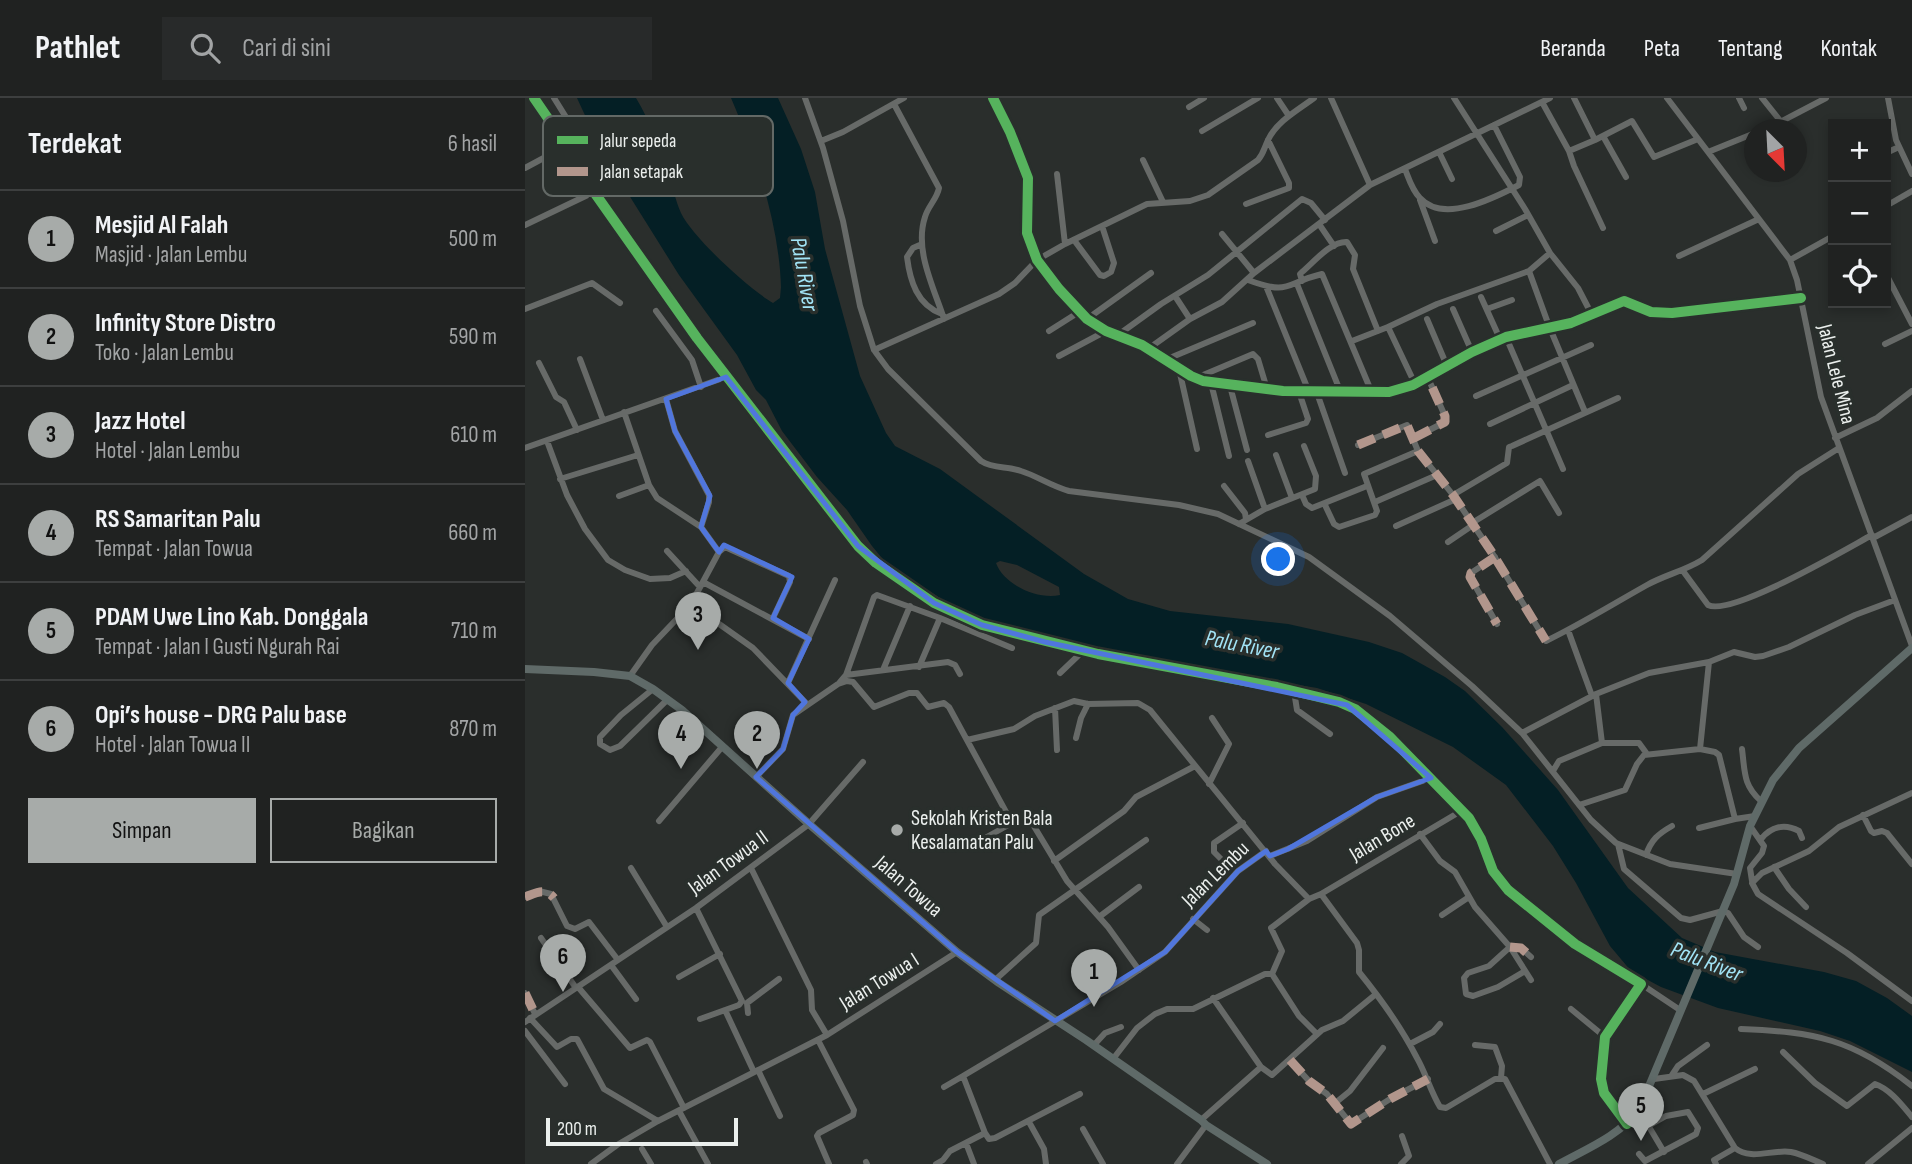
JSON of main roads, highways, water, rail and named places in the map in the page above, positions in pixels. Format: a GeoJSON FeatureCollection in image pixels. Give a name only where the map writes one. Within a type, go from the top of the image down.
{"type":"FeatureCollection","features":[{"type":"Feature","properties":{"kind":"main road"},"geometry":{"type":"LineString","coordinates":[[1559,1164],[1605,1140],[1627,1124],[1639,1110],[1734,884],[1750,826],[1761,801],[1785,763],[1912,647]]}},
{"type":"Feature","properties":{"kind":"main road","name":"Jalan Towua"},"geometry":{"type":"LineString","coordinates":[[525,670],[630,676],[653,689],[668,699],[957,952],[1267,1164]]}},
{"type":"Feature","properties":{"kind":"water"},"geometry":{"type":"Polygon","coordinates":[[[577,98],[636,98],[646,116],[585,116],[577,98]]]}},
{"type":"Feature","properties":{"kind":"water","name":"Palu River"},"geometry":{"type":"Polygon","coordinates":[[[731,98],[778,98],[801,149],[815,192],[825,249],[860,376],[886,433],[895,446],[940,469],[1084,574],[1128,599],[1170,611],[1288,624],[1369,642],[1402,653],[1445,677],[1465,691],[1502,727],[1558,790],[1628,888],[1682,938],[1715,952],[1824,972],[1856,981],[1887,998],[1912,1016],[1912,1072],[1850,1041],[1820,1031],[1718,1008],[1661,987],[1631,971],[1610,946],[1553,846],[1506,785],[1453,747],[1366,704],[1317,688],[1095,651],[1008,628],[960,611],[886,563],[847,510],[817,477],[782,431],[737,355],[679,275],[630,196],[675,196],[687,223],[723,262],[750,287],[773,303],[780,298],[776,239],[766,196],[773,196],[773,116],[738,116],[731,98]],[[1000,561],[996,563],[1006,578],[1032,593],[1060,595],[1059,587],[1017,565],[1000,561]]]}},
{"type":"Feature","properties":{"kind":"place","name":"Jazz Hotel"},"geometry":{"type":"Point","coordinates":[698,650]}},
{"type":"Feature","properties":{"kind":"place","name":"RS Samaritan Palu"},"geometry":{"type":"Point","coordinates":[681,769]}},
{"type":"Feature","properties":{"kind":"place","name":"Infinity Store Distro"},"geometry":{"type":"Point","coordinates":[757,769]}},
{"type":"Feature","properties":{"kind":"place","name":"Sekolah Kristen Bala Kesalamatan Palu"},"geometry":{"type":"Point","coordinates":[897,830]}},
{"type":"Feature","properties":{"kind":"place","name":"Opi’s house - DRG Palu base"},"geometry":{"type":"Point","coordinates":[563,992]}},
{"type":"Feature","properties":{"kind":"place","name":"Mesjid Al Falah"},"geometry":{"type":"Point","coordinates":[1094,1007]}},
{"type":"Feature","properties":{"kind":"place","name":"PDAM Uwe Lino Kab. Donggala"},"geometry":{"type":"Point","coordinates":[1641,1141]}}]}
